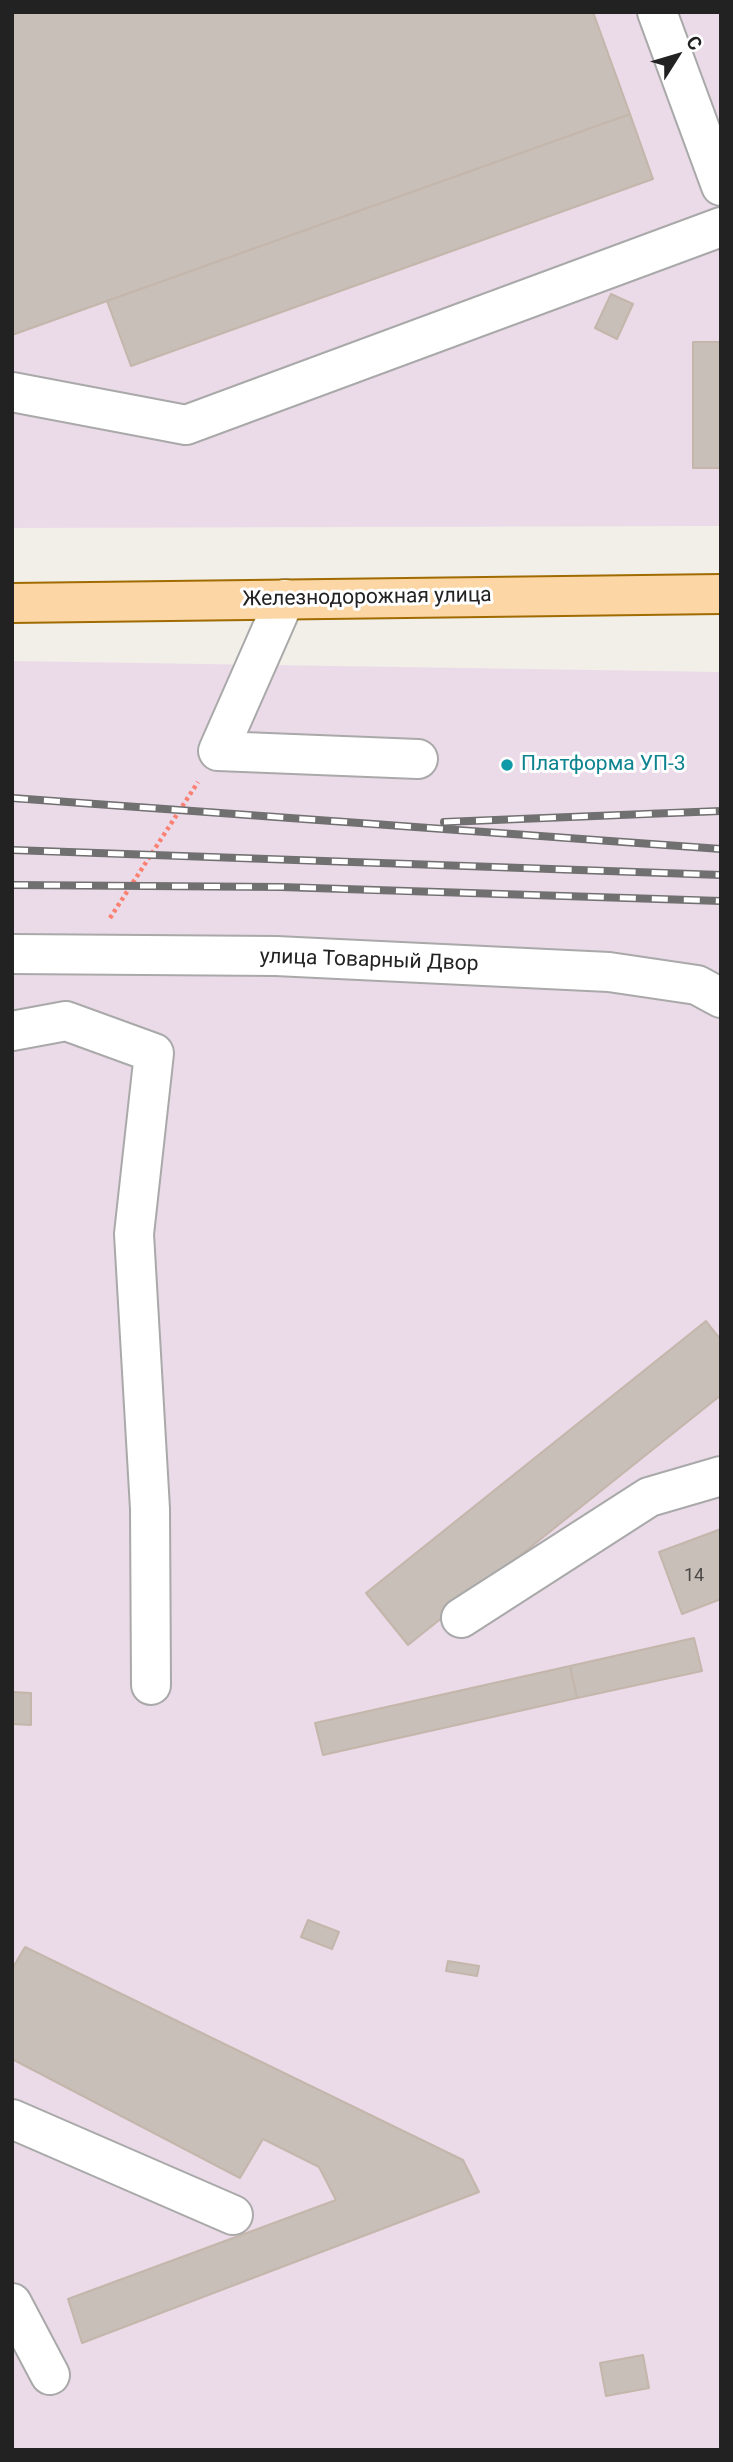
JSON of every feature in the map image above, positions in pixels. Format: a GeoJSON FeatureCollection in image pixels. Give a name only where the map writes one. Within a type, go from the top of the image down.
{"type":"FeatureCollection","features":[{"type":"Feature","properties":{"kind":"main road","name":"Железнодорожная улица"},"geometry":{"type":"LineString","coordinates":[[12,603],[721,594]]}},
{"type":"Feature","properties":{"kind":"street"},"geometry":{"type":"LineString","coordinates":[[657,12],[721,186]]}},
{"type":"Feature","properties":{"kind":"street"},"geometry":{"type":"LineString","coordinates":[[12,392],[186,425],[721,227]]}},
{"type":"Feature","properties":{"kind":"street"},"geometry":{"type":"LineString","coordinates":[[285,599],[218,751],[418,759]]}},
{"type":"Feature","properties":{"kind":"street","name":"улица Товарный Двор"},"geometry":{"type":"LineString","coordinates":[[12,954],[276,957],[609,972],[697,985],[721,998]]}},
{"type":"Feature","properties":{"kind":"street"},"geometry":{"type":"LineString","coordinates":[[12,1031],[66,1021],[154,1053],[134,1234],[150,1509],[151,1685]]}},
{"type":"Feature","properties":{"kind":"street"},"geometry":{"type":"LineString","coordinates":[[461,1618],[649,1497],[721,1476]]}},
{"type":"Feature","properties":{"kind":"street"},"geometry":{"type":"LineString","coordinates":[[12,2119],[233,2216]]}},
{"type":"Feature","properties":{"kind":"street"},"geometry":{"type":"LineString","coordinates":[[12,2303],[50,2375]]}},
{"type":"Feature","properties":{"kind":"path"},"geometry":{"type":"LineString","coordinates":[[86,955],[218,751]]}},
{"type":"Feature","properties":{"kind":"shaded area"},"geometry":{"type":"Polygon","coordinates":[[[12,12],[721,12],[721,526],[12,528],[12,12]]]}},
{"type":"Feature","properties":{"kind":"shaded area"},"geometry":{"type":"Polygon","coordinates":[[[12,661],[721,672],[721,2450],[12,2450],[12,661]]]}},
{"type":"Feature","properties":{"kind":"building"},"geometry":{"type":"Polygon","coordinates":[[[12,12],[593,12],[630,114],[12,335],[12,12]]]}},
{"type":"Feature","properties":{"kind":"building"},"geometry":{"type":"Polygon","coordinates":[[[630,114],[653,179],[131,366],[107,301],[630,114]]]}},
{"type":"Feature","properties":{"kind":"building"},"geometry":{"type":"Polygon","coordinates":[[[611,294],[633,304],[617,339],[595,328],[611,294]]]}},
{"type":"Feature","properties":{"kind":"building"},"geometry":{"type":"Polygon","coordinates":[[[693,342],[721,342],[721,468],[693,468],[693,342]]]}},
{"type":"Feature","properties":{"kind":"building"},"geometry":{"type":"Polygon","coordinates":[[[706,1321],[721,1340],[721,1395],[408,1645],[366,1593],[706,1321]]]}},
{"type":"Feature","properties":{"kind":"building"},"geometry":{"type":"Polygon","coordinates":[[[721,1529],[721,1599],[682,1614],[659,1552],[721,1529]]]}},
{"type":"Feature","properties":{"kind":"building"},"geometry":{"type":"Polygon","coordinates":[[[694,1638],[702,1671],[577,1698],[570,1666],[694,1638]]]}},
{"type":"Feature","properties":{"kind":"building"},"geometry":{"type":"Polygon","coordinates":[[[570,1666],[577,1698],[323,1755],[315,1723],[570,1666]]]}},
{"type":"Feature","properties":{"kind":"building"},"geometry":{"type":"Polygon","coordinates":[[[12,1692],[31,1693],[31,1725],[12,1724],[12,1692]]]}},
{"type":"Feature","properties":{"kind":"building"},"geometry":{"type":"Polygon","coordinates":[[[308,1920],[339,1932],[332,1949],[301,1937],[308,1920]]]}},
{"type":"Feature","properties":{"kind":"building"},"geometry":{"type":"Polygon","coordinates":[[[25,1947],[463,2160],[479,2192],[82,2343],[68,2299],[336,2200],[319,2167],[263,2139],[240,2178],[12,2059],[12,1969],[25,1947]]]}},
{"type":"Feature","properties":{"kind":"building"},"geometry":{"type":"Polygon","coordinates":[[[448,1961],[479,1966],[477,1976],[446,1971],[448,1961]]]}},
{"type":"Feature","properties":{"kind":"building"},"geometry":{"type":"Polygon","coordinates":[[[643,2355],[649,2388],[606,2396],[600,2363],[643,2355]]]}},
{"type":"Feature","properties":{"kind":"railway"},"geometry":{"type":"LineString","coordinates":[[12,798],[721,849]]}},
{"type":"Feature","properties":{"kind":"railway"},"geometry":{"type":"LineString","coordinates":[[444,822],[721,811]]}},
{"type":"Feature","properties":{"kind":"railway"},"geometry":{"type":"LineString","coordinates":[[12,850],[721,875]]}},
{"type":"Feature","properties":{"kind":"railway"},"geometry":{"type":"LineString","coordinates":[[12,885],[281,887],[721,901]]}},
{"type":"Feature","properties":{"kind":"place","name":"Платформа УП-3"},"geometry":{"type":"Point","coordinates":[507,765]}}]}
